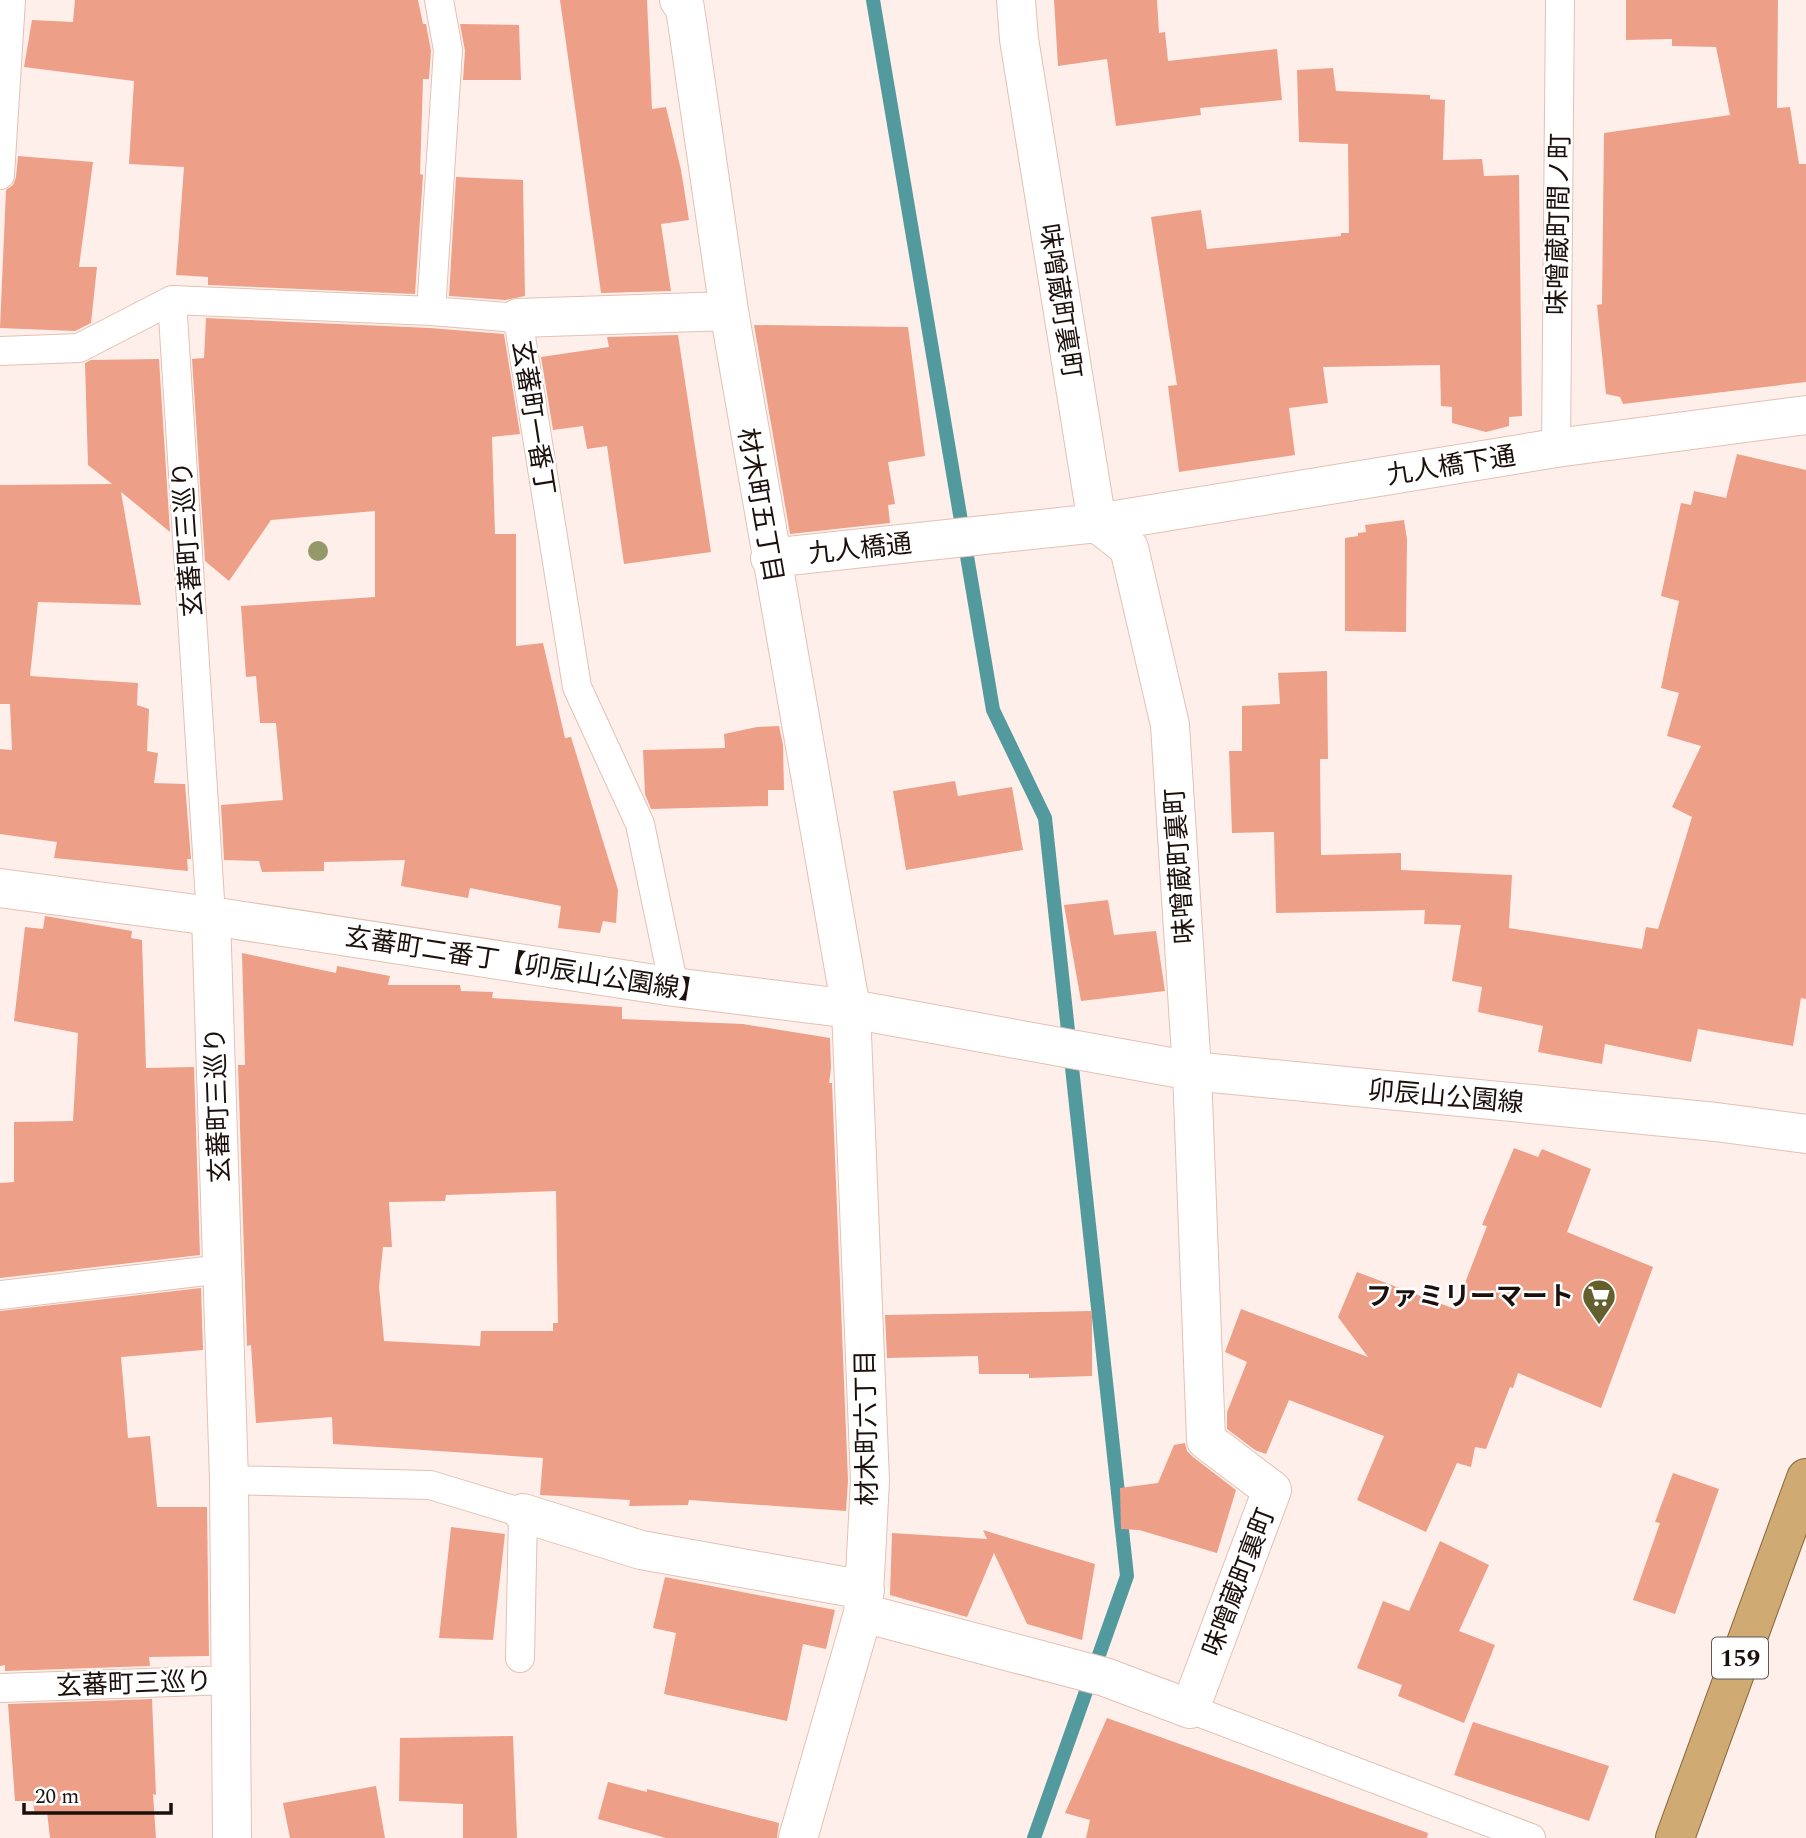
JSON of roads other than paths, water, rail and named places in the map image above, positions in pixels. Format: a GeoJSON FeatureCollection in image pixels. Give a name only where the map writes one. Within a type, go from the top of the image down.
{"type":"FeatureCollection","features":[{"type":"Feature","properties":{"kind":"highway","name":"159"},"geometry":{"type":"LineString","coordinates":[[1675,1838],[1806,1478]]}},
{"type":"Feature","properties":{"kind":"street","name":"材木町五丁目"},"geometry":{"type":"LineString","coordinates":[[679,0],[685,8],[729,311],[770,558],[851,1009]]}},
{"type":"Feature","properties":{"kind":"street","name":"味噌蔵町裏町"},"geometry":{"type":"LineString","coordinates":[[1016,0],[1019,39],[1097,523],[1129,548],[1170,725],[1192,1071],[1206,1440],[1272,1490],[1190,1709]]}},
{"type":"Feature","properties":{"kind":"street"},"geometry":{"type":"LineString","coordinates":[[518,318],[729,311]]}},
{"type":"Feature","properties":{"kind":"street","name":"九人橋下通"},"geometry":{"type":"LineString","coordinates":[[969,537],[1097,523],[1556,448],[1806,415]]}},
{"type":"Feature","properties":{"kind":"street","name":"九人橋通"},"geometry":{"type":"LineString","coordinates":[[770,558],[969,537]]}},
{"type":"Feature","properties":{"kind":"street","name":"玄蕃町二番丁【卯辰山公園線】"},"geometry":{"type":"LineString","coordinates":[[0,888],[211,916],[674,987],[851,1009],[1088,1053]]}},
{"type":"Feature","properties":{"kind":"street","name":"玄蕃町三巡り"},"geometry":{"type":"LineString","coordinates":[[211,916],[229,1480],[231,1680]]}},
{"type":"Feature","properties":{"kind":"street","name":"材木町六丁目"},"geometry":{"type":"LineString","coordinates":[[798,1838],[864,1601],[870,1482],[851,1009]]}},
{"type":"Feature","properties":{"kind":"street","name":"卯辰山公園線"},"geometry":{"type":"LineString","coordinates":[[1088,1053],[1192,1071],[1716,1122],[1806,1134]]}},
{"type":"Feature","properties":{"kind":"street"},"geometry":{"type":"LineString","coordinates":[[523,1513],[641,1550],[864,1601],[1092,1674],[1190,1709]]}},
{"type":"Feature","properties":{"kind":"street"},"geometry":{"type":"LineString","coordinates":[[231,1680],[232,1838]]}},
{"type":"Feature","properties":{"kind":"lane"},"geometry":{"type":"LineString","coordinates":[[0,175],[11,0]]}},
{"type":"Feature","properties":{"kind":"lane"},"geometry":{"type":"LineString","coordinates":[[431,311],[448,50],[439,0]]}},
{"type":"Feature","properties":{"kind":"lane","name":"味噌蔵町間ノ町"},"geometry":{"type":"LineString","coordinates":[[1556,448],[1560,0]]}},
{"type":"Feature","properties":{"kind":"lane","name":"玄蕃町一番丁"},"geometry":{"type":"LineString","coordinates":[[0,351],[79,348],[172,300],[431,311],[518,318],[577,687],[640,824],[674,987]]}},
{"type":"Feature","properties":{"kind":"lane","name":"玄蕃町三巡り"},"geometry":{"type":"LineString","coordinates":[[172,300],[211,916]]}},
{"type":"Feature","properties":{"kind":"lane"},"geometry":{"type":"LineString","coordinates":[[0,1295],[223,1269]]}},
{"type":"Feature","properties":{"kind":"lane"},"geometry":{"type":"LineString","coordinates":[[229,1480],[430,1485],[523,1513],[520,1658]]}},
{"type":"Feature","properties":{"kind":"lane","name":"玄蕃町三巡り"},"geometry":{"type":"LineString","coordinates":[[0,1688],[231,1680]]}},
{"type":"Feature","properties":{"kind":"lane"},"geometry":{"type":"LineString","coordinates":[[1190,1709],[1531,1838]]}},
{"type":"Feature","properties":{"kind":"waterway"},"geometry":{"type":"LineString","coordinates":[[873,0],[993,710],[1045,818],[1127,1576],[1034,1838]]}},
{"type":"Feature","properties":{"kind":"place","name":"ファミリーマート"},"geometry":{"type":"Point","coordinates":[1599,1326]}}]}
